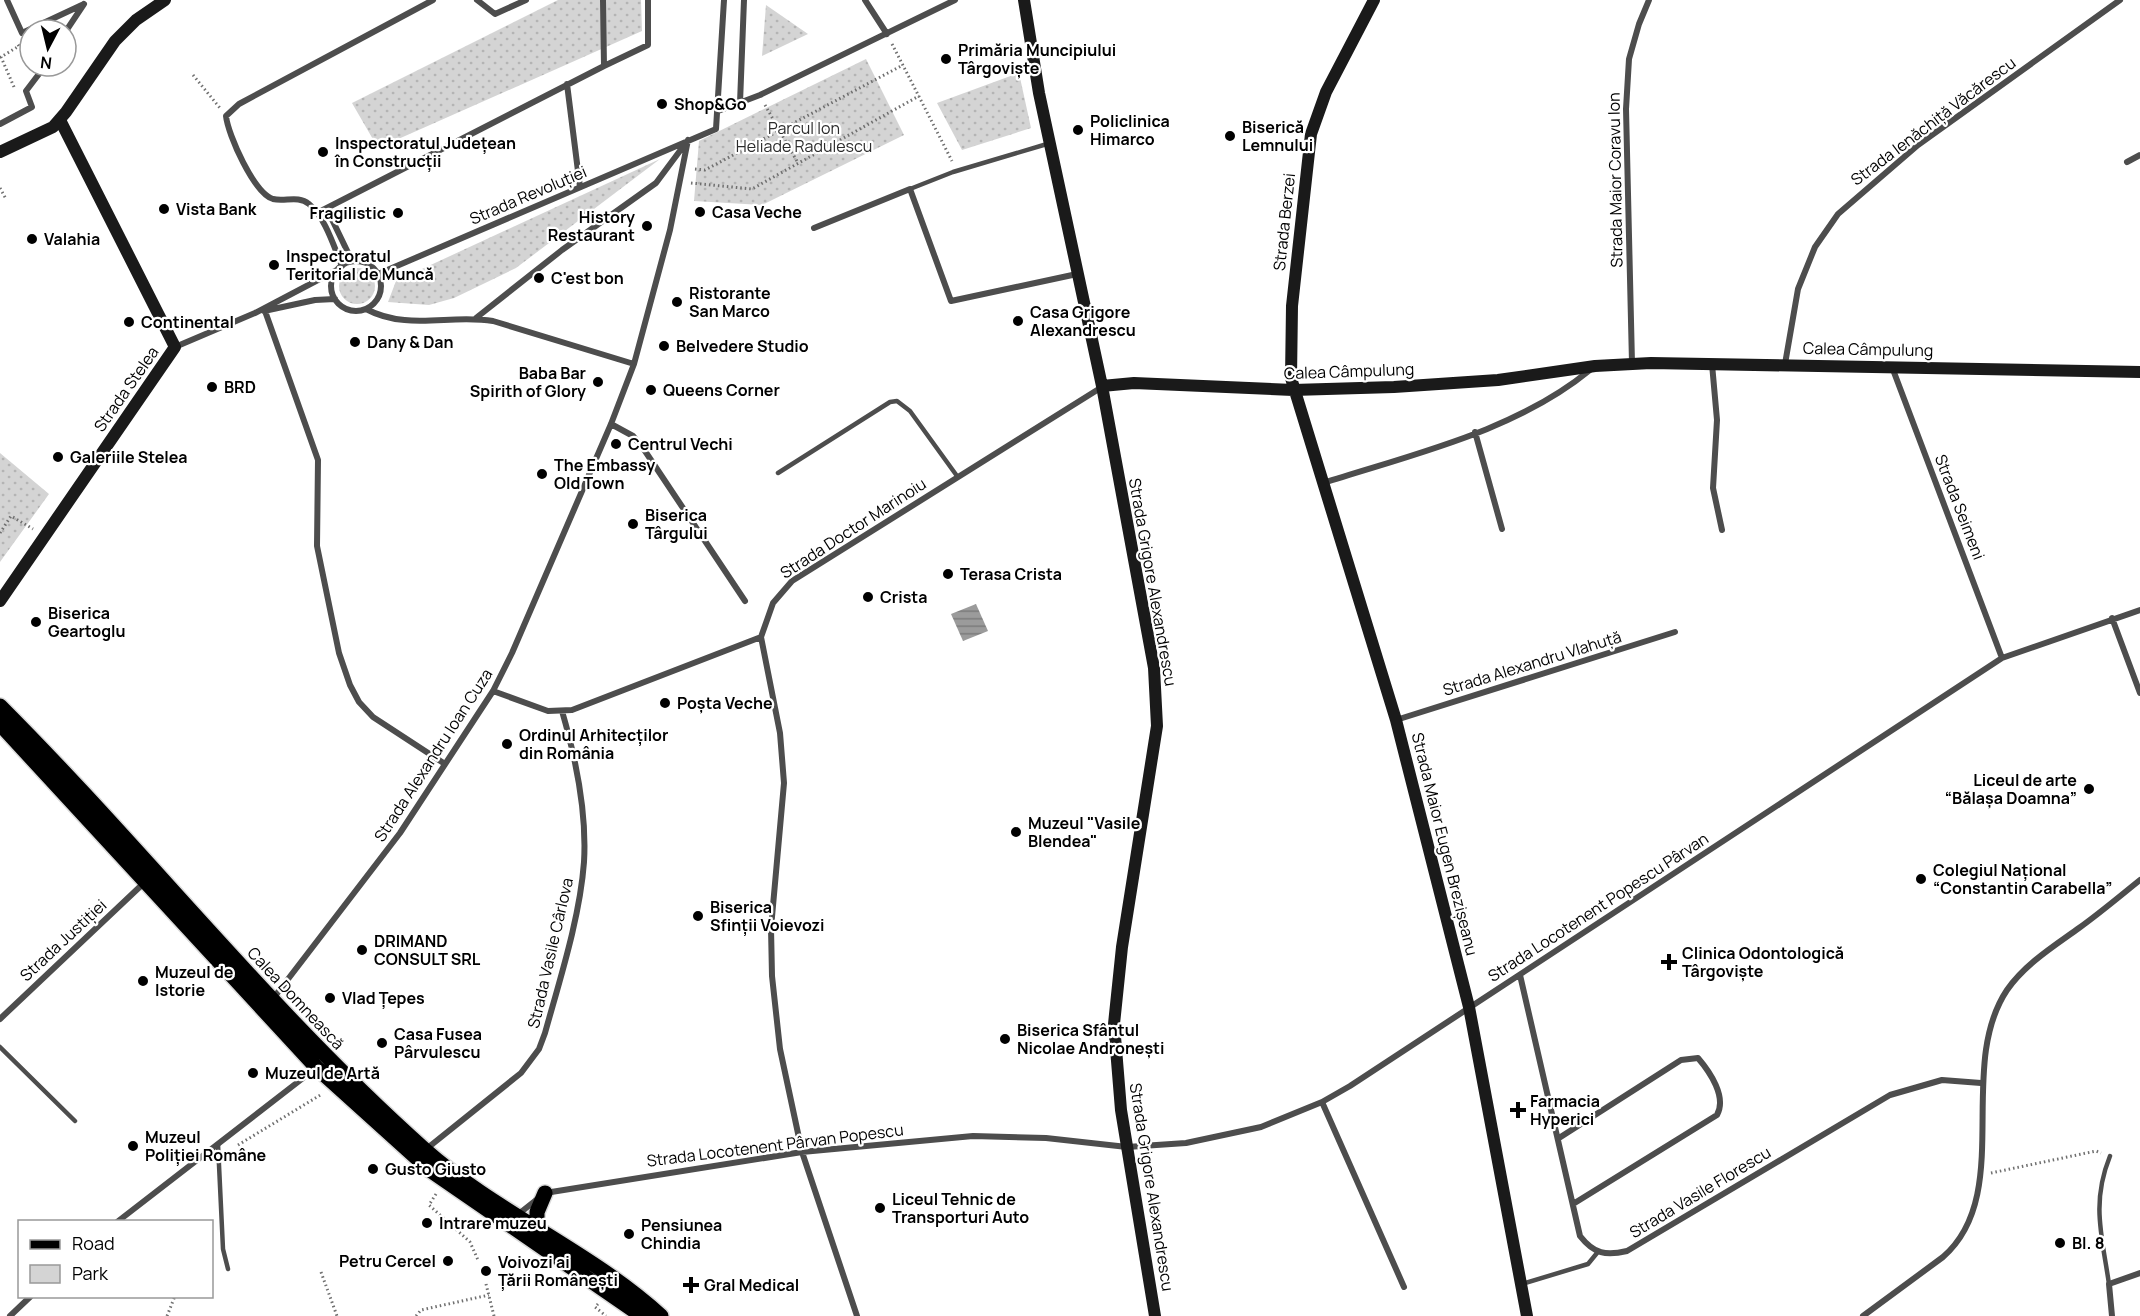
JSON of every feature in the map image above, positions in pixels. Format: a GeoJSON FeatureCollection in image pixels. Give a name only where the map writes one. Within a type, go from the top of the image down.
{"type":"FeatureCollection","features":[{"type":"Feature","properties":{"kind":"main road","name":"Calea Domnească"},"geometry":{"type":"LineString","coordinates":[[0,706],[22,737],[150,877],[441,1188],[537,1229],[616,1282],[661,1316]]}},
{"type":"Feature","properties":{"kind":"main road","name":"Calea Domnească"},"geometry":{"type":"LineString","coordinates":[[0,724],[22,737]]}},
{"type":"Feature","properties":{"kind":"main road","name":"Calea Domnească"},"geometry":{"type":"LineString","coordinates":[[323,1063],[512,1220],[642,1316]]}},
{"type":"Feature","properties":{"kind":"main road"},"geometry":{"type":"LineString","coordinates":[[537,1229],[537,1212],[545,1193]]}},
{"type":"Feature","properties":{"kind":"street"},"geometry":{"type":"LineString","coordinates":[[7,0],[18,24]]}},
{"type":"Feature","properties":{"kind":"street"},"geometry":{"type":"LineString","coordinates":[[0,152],[36,137],[60,120],[115,41],[136,20],[165,0]]}},
{"type":"Feature","properties":{"kind":"street"},"geometry":{"type":"LineString","coordinates":[[433,0],[239,104],[226,116],[227,128],[261,191],[277,200],[299,199],[318,213],[340,268],[332,283],[335,299],[347,309],[366,309],[383,317],[419,322],[476,318],[531,331],[634,364]]}},
{"type":"Feature","properties":{"kind":"street"},"geometry":{"type":"LineString","coordinates":[[477,0],[495,14],[526,0]]}},
{"type":"Feature","properties":{"kind":"street"},"geometry":{"type":"LineString","coordinates":[[603,0],[604,66]]}},
{"type":"Feature","properties":{"kind":"street"},"geometry":{"type":"LineString","coordinates":[[318,213],[567,84],[648,45],[648,0]]}},
{"type":"Feature","properties":{"kind":"street"},"geometry":{"type":"LineString","coordinates":[[724,0],[718,111],[760,95],[955,0]]}},
{"type":"Feature","properties":{"kind":"street"},"geometry":{"type":"LineString","coordinates":[[740,103],[744,0]]}},
{"type":"Feature","properties":{"kind":"street"},"geometry":{"type":"LineString","coordinates":[[865,0],[887,34]]}},
{"type":"Feature","properties":{"kind":"street","name":"Strada Grigore Alexandrescu"},"geometry":{"type":"LineString","coordinates":[[1024,0],[1050,144],[1102,386],[1154,668],[1157,700],[1154,753],[1122,947],[1114,1024],[1118,1082],[1155,1316]]}},
{"type":"Feature","properties":{"kind":"street","name":"Strada Berzei"},"geometry":{"type":"LineString","coordinates":[[1293,390],[1290,363],[1292,306],[1311,134],[1326,92],[1374,0]]}},
{"type":"Feature","properties":{"kind":"street","name":"Strada Maior Coravu Ion"},"geometry":{"type":"LineString","coordinates":[[1632,363],[1626,99],[1629,59],[1649,0]]}},
{"type":"Feature","properties":{"kind":"street","name":"Strada Ienăchiță Văcărescu"},"geometry":{"type":"LineString","coordinates":[[1785,364],[1798,289],[1815,247],[1838,214],[1918,145],[2120,0]]}},
{"type":"Feature","properties":{"kind":"street"},"geometry":{"type":"LineString","coordinates":[[54,18],[84,4],[75,18]]}},
{"type":"Feature","properties":{"kind":"street"},"geometry":{"type":"LineString","coordinates":[[0,124],[32,106],[26,91],[36,78]]}},
{"type":"Feature","properties":{"kind":"street"},"geometry":{"type":"LineString","coordinates":[[567,84],[580,187]]}},
{"type":"Feature","properties":{"kind":"street","name":"Strada Revoluției"},"geometry":{"type":"LineString","coordinates":[[378,274],[716,129],[718,111]]}},
{"type":"Feature","properties":{"kind":"street","name":"Strada Stelea"},"geometry":{"type":"LineString","coordinates":[[0,601],[175,347],[60,120]]}},
{"type":"Feature","properties":{"kind":"street"},"geometry":{"type":"LineString","coordinates":[[476,318],[562,250],[656,183],[688,140]]}},
{"type":"Feature","properties":{"kind":"street","name":"Strada Alexandru Ioan Cuza"},"geometry":{"type":"LineString","coordinates":[[268,1004],[400,833],[493,691],[512,653],[611,424],[634,364],[681,182],[688,140]]}},
{"type":"Feature","properties":{"kind":"street"},"geometry":{"type":"LineString","coordinates":[[2127,162],[2140,155]]}},
{"type":"Feature","properties":{"kind":"street"},"geometry":{"type":"LineString","coordinates":[[814,228],[910,189],[951,301],[1078,274]]}},
{"type":"Feature","properties":{"kind":"street"},"geometry":{"type":"LineString","coordinates":[[327,209],[352,261]]}},
{"type":"Feature","properties":{"kind":"street"},"geometry":{"type":"LineString","coordinates":[[175,347],[255,313],[352,261],[368,264],[378,274],[381,293],[376,302],[366,309]]}},
{"type":"Feature","properties":{"kind":"street"},"geometry":{"type":"LineString","coordinates":[[255,313],[315,300],[335,299]]}},
{"type":"Feature","properties":{"kind":"street"},"geometry":{"type":"LineString","coordinates":[[265,311],[318,460],[317,546],[339,653],[350,685],[359,702],[372,717],[445,764]]}},
{"type":"Feature","properties":{"kind":"street","name":"Calea Câmpulung"},"geometry":{"type":"LineString","coordinates":[[1102,386],[1134,384],[1293,390],[1471,382],[1632,363],[2140,372]]}},
{"type":"Feature","properties":{"kind":"street"},"geometry":{"type":"LineString","coordinates":[[1712,363],[1717,420],[1713,488],[1722,530]]}},
{"type":"Feature","properties":{"kind":"street"},"geometry":{"type":"LineString","coordinates":[[1323,483],[1476,432],[1543,402],[1570,386],[1595,366]]}},
{"type":"Feature","properties":{"kind":"street","name":"Strada Seimeni"},"geometry":{"type":"LineString","coordinates":[[1892,366],[2002,658]]}},
{"type":"Feature","properties":{"kind":"street","name":"Strada Doctor Marinoiu"},"geometry":{"type":"LineString","coordinates":[[761,637],[773,603],[792,581],[1102,386]]}},
{"type":"Feature","properties":{"kind":"street","name":"Strada Maior Eugen Brezișeanu"},"geometry":{"type":"LineString","coordinates":[[1293,390],[1396,720],[1469,1007],[1527,1316]]}},
{"type":"Feature","properties":{"kind":"street"},"geometry":{"type":"LineString","coordinates":[[611,424],[633,436],[643,448],[745,601]]}},
{"type":"Feature","properties":{"kind":"street"},"geometry":{"type":"LineString","coordinates":[[1476,432],[1502,530]]}},
{"type":"Feature","properties":{"kind":"street","name":"Strada Locotenent Popescu Pârvan"},"geometry":{"type":"LineString","coordinates":[[1046,1138],[1128,1147],[1186,1143],[1229,1135],[1291,1116],[1322,1102],[1520,975],[2002,658],[2140,610]]}},
{"type":"Feature","properties":{"kind":"street"},"geometry":{"type":"LineString","coordinates":[[2112,618],[2140,693]]}},
{"type":"Feature","properties":{"kind":"street","name":"Strada Alexandru Vlahuță"},"geometry":{"type":"LineString","coordinates":[[1396,720],[1675,633]]}},
{"type":"Feature","properties":{"kind":"street"},"geometry":{"type":"LineString","coordinates":[[493,691],[532,707],[562,711],[583,706],[761,637],[780,734],[784,783],[771,928],[772,976],[780,1049],[802,1152],[857,1316]]}},
{"type":"Feature","properties":{"kind":"street","name":"Strada Vasile Cârlova"},"geometry":{"type":"LineString","coordinates":[[425,1150],[520,1073],[539,1049],[545,1033],[571,930],[584,863],[582,810],[562,711]]}},
{"type":"Feature","properties":{"kind":"street","name":"Strada Justiției"},"geometry":{"type":"LineString","coordinates":[[0,1019],[150,877]]}},
{"type":"Feature","properties":{"kind":"street"},"geometry":{"type":"LineString","coordinates":[[1863,1316],[1955,1246],[1966,1228],[1980,1175],[1981,1083],[1984,1054],[1995,1015],[2007,991],[2022,972],[2140,880]]}},
{"type":"Feature","properties":{"kind":"street"},"geometry":{"type":"LineString","coordinates":[[1520,975],[1580,1236],[1597,1253]]}},
{"type":"Feature","properties":{"kind":"street"},"geometry":{"type":"LineString","coordinates":[[1559,1138],[1681,1060],[1690,1057],[1698,1058],[1720,1093],[1721,1103],[1717,1115],[1573,1204]]}},
{"type":"Feature","properties":{"kind":"street"},"geometry":{"type":"LineString","coordinates":[[118,1220],[323,1063]]}},
{"type":"Feature","properties":{"kind":"street","name":"Strada Vasile Florescu"},"geometry":{"type":"LineString","coordinates":[[1597,1253],[1612,1254],[1627,1251],[1890,1095],[1942,1080],[1981,1083]]}},
{"type":"Feature","properties":{"kind":"street"},"geometry":{"type":"LineString","coordinates":[[1322,1102],[1404,1287]]}},
{"type":"Feature","properties":{"kind":"street","name":"Strada Locotenent Pârvan Popescu"},"geometry":{"type":"LineString","coordinates":[[545,1193],[802,1152],[973,1136],[1046,1138]]}},
{"type":"Feature","properties":{"kind":"street"},"geometry":{"type":"LineString","coordinates":[[512,1220],[545,1193]]}},
{"type":"Feature","properties":{"kind":"street"},"geometry":{"type":"LineString","coordinates":[[2112,1316],[2109,1284],[2140,1273]]}},
{"type":"Feature","properties":{"kind":"street"},"geometry":{"type":"LineString","coordinates":[[10,1316],[29,1298]]}},
{"type":"Feature","properties":{"kind":"lane"},"geometry":{"type":"LineString","coordinates":[[910,189],[957,171],[1050,144]]}},
{"type":"Feature","properties":{"kind":"lane"},"geometry":{"type":"LineString","coordinates":[[778,473],[890,402],[897,401],[910,411],[957,476]]}},
{"type":"Feature","properties":{"kind":"lane"},"geometry":{"type":"LineString","coordinates":[[0,1047],[75,1121]]}},
{"type":"Feature","properties":{"kind":"lane"},"geometry":{"type":"LineString","coordinates":[[218,1144],[223,1249],[228,1269]]}},
{"type":"Feature","properties":{"kind":"lane"},"geometry":{"type":"LineString","coordinates":[[2109,1284],[2098,1196],[2110,1156]]}},
{"type":"Feature","properties":{"kind":"lane"},"geometry":{"type":"LineString","coordinates":[[1521,1284],[1588,1264],[1597,1253]]}},
{"type":"Feature","properties":{"kind":"path"},"geometry":{"type":"LineString","coordinates":[[887,34],[957,171]]}},
{"type":"Feature","properties":{"kind":"path"},"geometry":{"type":"LineString","coordinates":[[14,36],[19,46],[1,57],[25,111]]}},
{"type":"Feature","properties":{"kind":"path"},"geometry":{"type":"LineString","coordinates":[[684,167],[705,170],[903,65]]}},
{"type":"Feature","properties":{"kind":"path"},"geometry":{"type":"LineString","coordinates":[[193,75],[226,116]]}},
{"type":"Feature","properties":{"kind":"path"},"geometry":{"type":"LineString","coordinates":[[760,95],[798,163]]}},
{"type":"Feature","properties":{"kind":"path"},"geometry":{"type":"LineString","coordinates":[[681,182],[752,189],[919,96]]}},
{"type":"Feature","properties":{"kind":"path"},"geometry":{"type":"LineString","coordinates":[[0,188],[6,199]]}},
{"type":"Feature","properties":{"kind":"path"},"geometry":{"type":"LineString","coordinates":[[0,533],[11,516],[33,529]]}},
{"type":"Feature","properties":{"kind":"path"},"geometry":{"type":"LineString","coordinates":[[218,1157],[324,1093]]}},
{"type":"Feature","properties":{"kind":"path"},"geometry":{"type":"LineString","coordinates":[[1980,1175],[2096,1151],[2110,1156]]}},
{"type":"Feature","properties":{"kind":"path"},"geometry":{"type":"LineString","coordinates":[[429,1187],[441,1188]]}},
{"type":"Feature","properties":{"kind":"path"},"geometry":{"type":"LineString","coordinates":[[441,1188],[429,1205],[470,1242],[478,1260]]}},
{"type":"Feature","properties":{"kind":"path"},"geometry":{"type":"LineString","coordinates":[[321,1272],[337,1316]]}},
{"type":"Feature","properties":{"kind":"path"},"geometry":{"type":"LineString","coordinates":[[486,1284],[494,1316]]}},
{"type":"Feature","properties":{"kind":"path"},"geometry":{"type":"LineString","coordinates":[[416,1316],[422,1310],[489,1295]]}},
{"type":"Feature","properties":{"kind":"path"},"geometry":{"type":"LineString","coordinates":[[167,1316],[174,1298]]}},
{"type":"Feature","properties":{"kind":"green space"},"geometry":{"type":"Polygon","coordinates":[[[558,0],[641,0],[642,31],[378,148],[352,103],[558,0]]]}},
{"type":"Feature","properties":{"kind":"green space"},"geometry":{"type":"Polygon","coordinates":[[[766,5],[808,34],[762,56],[766,5]]]}},
{"type":"Feature","properties":{"kind":"green space","name":"Parcul Ion Heliade Radulescu"},"geometry":{"type":"Polygon","coordinates":[[[866,59],[904,135],[762,205],[694,201],[699,141],[866,59]]]}},
{"type":"Feature","properties":{"kind":"green space"},"geometry":{"type":"Polygon","coordinates":[[[1019,73],[1031,128],[962,150],[937,103],[1019,73]]]}},
{"type":"Feature","properties":{"kind":"green space"},"geometry":{"type":"Polygon","coordinates":[[[660,159],[516,268],[454,298],[429,305],[388,302],[396,281],[660,159]]]}},
{"type":"Feature","properties":{"kind":"green space"},"geometry":{"type":"Polygon","coordinates":[[[357,268],[369,274],[375,286],[369,298],[357,304],[345,298],[339,286],[345,274],[357,268]]]}},
{"type":"Feature","properties":{"kind":"green space"},"geometry":{"type":"Polygon","coordinates":[[[0,453],[49,494],[0,562],[0,453]]]}},
{"type":"Feature","properties":{"kind":"shaded area"},"geometry":{"type":"Polygon","coordinates":[[[976,604],[988,631],[963,641],[951,614],[976,604]]]}},
{"type":"Feature","properties":{"kind":"place","name":"Primăria Muncipiului Târgoviște"},"geometry":{"type":"Point","coordinates":[946,59]}},
{"type":"Feature","properties":{"kind":"place","name":"Shop&Go"},"geometry":{"type":"Point","coordinates":[662,104]}},
{"type":"Feature","properties":{"kind":"place","name":"Policlinica Himarco"},"geometry":{"type":"Point","coordinates":[1078,130]}},
{"type":"Feature","properties":{"kind":"place","name":"Biserică Lemnului"},"geometry":{"type":"Point","coordinates":[1230,136]}},
{"type":"Feature","properties":{"kind":"place","name":"Inspectoratul Județean în Construcții"},"geometry":{"type":"Point","coordinates":[323,152]}},
{"type":"Feature","properties":{"kind":"place","name":"Vista Bank"},"geometry":{"type":"Point","coordinates":[164,209]}},
{"type":"Feature","properties":{"kind":"place","name":"Casa Veche"},"geometry":{"type":"Point","coordinates":[700,212]}},
{"type":"Feature","properties":{"kind":"place","name":"Fragilistic"},"geometry":{"type":"Point","coordinates":[398,213]}},
{"type":"Feature","properties":{"kind":"place","name":"History Restaurant"},"geometry":{"type":"Point","coordinates":[647,226]}},
{"type":"Feature","properties":{"kind":"place","name":"Valahia"},"geometry":{"type":"Point","coordinates":[32,239]}},
{"type":"Feature","properties":{"kind":"place","name":"Inspectoratul Teritorial de Muncă"},"geometry":{"type":"Point","coordinates":[274,265]}},
{"type":"Feature","properties":{"kind":"place","name":"C'est bon"},"geometry":{"type":"Point","coordinates":[539,278]}},
{"type":"Feature","properties":{"kind":"place","name":"Ristorante San Marco"},"geometry":{"type":"Point","coordinates":[677,302]}},
{"type":"Feature","properties":{"kind":"place","name":"Casa Grigore Alexandrescu"},"geometry":{"type":"Point","coordinates":[1018,321]}},
{"type":"Feature","properties":{"kind":"place","name":"Continental"},"geometry":{"type":"Point","coordinates":[129,322]}},
{"type":"Feature","properties":{"kind":"place","name":"Dany & Dan"},"geometry":{"type":"Point","coordinates":[355,342]}},
{"type":"Feature","properties":{"kind":"place","name":"Belvedere Studio"},"geometry":{"type":"Point","coordinates":[664,346]}},
{"type":"Feature","properties":{"kind":"place","name":"Baba Bar Spirith of Glory"},"geometry":{"type":"Point","coordinates":[598,382]}},
{"type":"Feature","properties":{"kind":"place","name":"BRD"},"geometry":{"type":"Point","coordinates":[212,387]}},
{"type":"Feature","properties":{"kind":"place","name":"Queens Corner"},"geometry":{"type":"Point","coordinates":[651,390]}},
{"type":"Feature","properties":{"kind":"place","name":"Centrul Vechi"},"geometry":{"type":"Point","coordinates":[616,444]}},
{"type":"Feature","properties":{"kind":"place","name":"Galeriile Stelea"},"geometry":{"type":"Point","coordinates":[58,457]}},
{"type":"Feature","properties":{"kind":"place","name":"The Embassy Old Town"},"geometry":{"type":"Point","coordinates":[542,474]}},
{"type":"Feature","properties":{"kind":"place","name":"Biserica Târgului"},"geometry":{"type":"Point","coordinates":[633,524]}},
{"type":"Feature","properties":{"kind":"place","name":"Terasa Crista"},"geometry":{"type":"Point","coordinates":[948,574]}},
{"type":"Feature","properties":{"kind":"place","name":"Crista"},"geometry":{"type":"Point","coordinates":[868,597]}},
{"type":"Feature","properties":{"kind":"place","name":"Biserica Geartoglu"},"geometry":{"type":"Point","coordinates":[36,622]}},
{"type":"Feature","properties":{"kind":"place","name":"Poșta Veche"},"geometry":{"type":"Point","coordinates":[665,703]}},
{"type":"Feature","properties":{"kind":"place","name":"Ordinul Arhitecților din România"},"geometry":{"type":"Point","coordinates":[507,744]}},
{"type":"Feature","properties":{"kind":"place","name":"Liceul de arte “Bălașa Doamna”"},"geometry":{"type":"Point","coordinates":[2089,789]}},
{"type":"Feature","properties":{"kind":"place","name":"Muzeul \"Vasile Blendea\""},"geometry":{"type":"Point","coordinates":[1016,832]}},
{"type":"Feature","properties":{"kind":"place","name":"Colegiul Național “Constantin Carabella”"},"geometry":{"type":"Point","coordinates":[1921,879]}},
{"type":"Feature","properties":{"kind":"place","name":"Biserica Sfinții Voievozi"},"geometry":{"type":"Point","coordinates":[698,916]}},
{"type":"Feature","properties":{"kind":"place","name":"DRIMAND CONSULT SRL"},"geometry":{"type":"Point","coordinates":[362,950]}},
{"type":"Feature","properties":{"kind":"place","name":"Clinica Odontologică Târgoviște"},"geometry":{"type":"Point","coordinates":[1669,962]}},
{"type":"Feature","properties":{"kind":"place","name":"Muzeul de Istorie"},"geometry":{"type":"Point","coordinates":[143,981]}},
{"type":"Feature","properties":{"kind":"place","name":"Vlad Țepes"},"geometry":{"type":"Point","coordinates":[330,998]}},
{"type":"Feature","properties":{"kind":"place","name":"Biserica Sfântul Nicolae Andronești"},"geometry":{"type":"Point","coordinates":[1005,1039]}},
{"type":"Feature","properties":{"kind":"place","name":"Casa Fusea Pârvulescu"},"geometry":{"type":"Point","coordinates":[382,1043]}},
{"type":"Feature","properties":{"kind":"place","name":"Muzeul de Artă"},"geometry":{"type":"Point","coordinates":[253,1073]}},
{"type":"Feature","properties":{"kind":"place","name":"Farmacia Hyperici"},"geometry":{"type":"Point","coordinates":[1518,1110]}},
{"type":"Feature","properties":{"kind":"place","name":"Muzeul Poliției Române"},"geometry":{"type":"Point","coordinates":[133,1146]}},
{"type":"Feature","properties":{"kind":"place","name":"Gusto Giusto"},"geometry":{"type":"Point","coordinates":[373,1169]}},
{"type":"Feature","properties":{"kind":"place","name":"Liceul Tehnic de Transporturi Auto"},"geometry":{"type":"Point","coordinates":[880,1208]}},
{"type":"Feature","properties":{"kind":"place","name":"Intrare muzeu"},"geometry":{"type":"Point","coordinates":[427,1223]}},
{"type":"Feature","properties":{"kind":"place","name":"Pensiunea Chindia"},"geometry":{"type":"Point","coordinates":[629,1234]}},
{"type":"Feature","properties":{"kind":"place","name":"Bl. 8"},"geometry":{"type":"Point","coordinates":[2060,1243]}},
{"type":"Feature","properties":{"kind":"place","name":"Petru Cercel"},"geometry":{"type":"Point","coordinates":[448,1261]}},
{"type":"Feature","properties":{"kind":"place","name":"Voivozi ai Țării Românești"},"geometry":{"type":"Point","coordinates":[486,1271]}},
{"type":"Feature","properties":{"kind":"place","name":"Gral Medical"},"geometry":{"type":"Point","coordinates":[691,1285]}}]}
